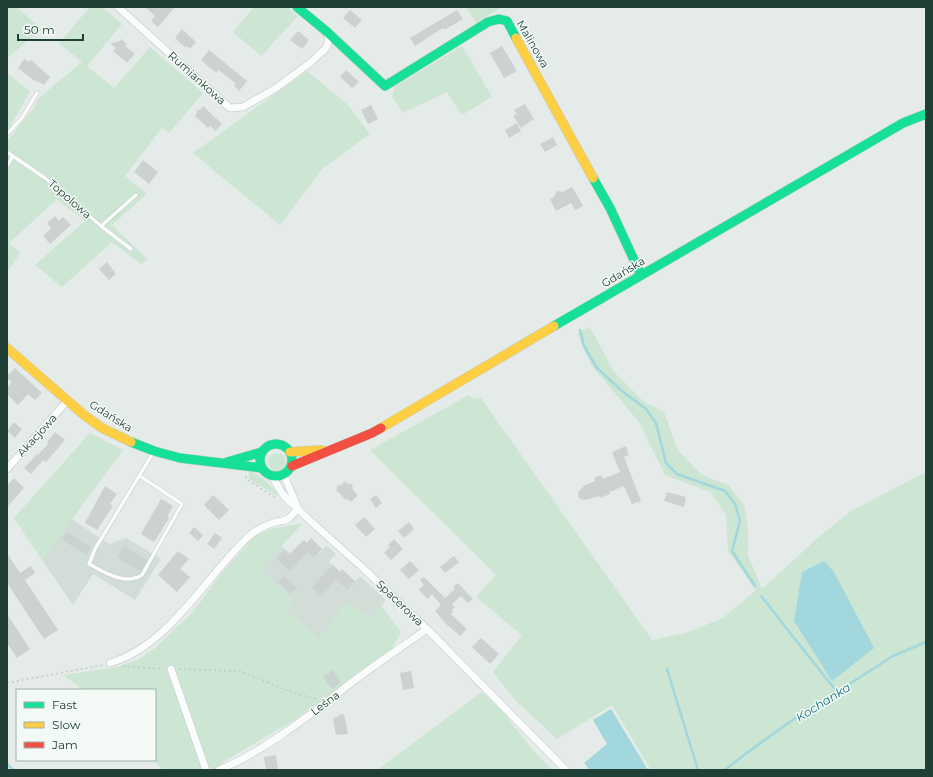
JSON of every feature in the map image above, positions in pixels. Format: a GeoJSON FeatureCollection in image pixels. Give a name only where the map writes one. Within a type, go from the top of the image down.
{"type":"FeatureCollection","features":[{"type":"Feature","properties":{"kind":"main road"},"geometry":{"type":"LineString","coordinates":[[297,7],[326,31]]}},
{"type":"Feature","properties":{"kind":"main road","name":"Malinowa"},"geometry":{"type":"LineString","coordinates":[[326,31],[384,86],[488,22],[499,19],[507,21],[610,208],[640,275]]}},
{"type":"Feature","properties":{"kind":"main road","name":"Gdańska"},"geometry":{"type":"LineString","coordinates":[[292,466],[372,433],[640,275],[903,123],[926,114]]}},
{"type":"Feature","properties":{"kind":"main road","name":"Gdańska"},"geometry":{"type":"LineString","coordinates":[[8,351],[67,401],[102,428],[126,440],[154,452],[185,459],[262,468]]}},
{"type":"Feature","properties":{"kind":"main road"},"geometry":{"type":"LineString","coordinates":[[273,444],[279,444],[286,447],[290,452],[293,458],[292,466],[284,475],[278,477],[272,476],[265,472],[262,468],[260,460],[262,452],[267,447],[273,444]]}},
{"type":"Feature","properties":{"kind":"main road","name":"Gdańska"},"geometry":{"type":"LineString","coordinates":[[290,452],[332,449]]}},
{"type":"Feature","properties":{"kind":"main road","name":"Gdańska"},"geometry":{"type":"LineString","coordinates":[[223,463],[262,452]]}},
{"type":"Feature","properties":{"kind":"street","name":"Rumiankowa"},"geometry":{"type":"LineString","coordinates":[[118,7],[230,108],[243,106],[276,88],[310,63],[326,48],[329,40],[326,31]]}},
{"type":"Feature","properties":{"kind":"street","name":"Akacjowa"},"geometry":{"type":"LineString","coordinates":[[7,469],[67,401]]}},
{"type":"Feature","properties":{"kind":"street","name":"Spacerowa"},"geometry":{"type":"LineString","coordinates":[[284,475],[298,508]]}},
{"type":"Feature","properties":{"kind":"street","name":"Spacerowa"},"geometry":{"type":"LineString","coordinates":[[272,476],[283,495],[290,503],[298,508],[306,517],[364,568],[427,629],[566,770]]}},
{"type":"Feature","properties":{"kind":"street"},"geometry":{"type":"LineString","coordinates":[[110,663],[120,660],[154,639],[191,604],[222,564],[250,535],[264,526],[288,519],[298,508]]}},
{"type":"Feature","properties":{"kind":"street","name":"Leśna"},"geometry":{"type":"LineString","coordinates":[[219,770],[231,765],[270,741],[329,701],[348,685],[427,629]]}},
{"type":"Feature","properties":{"kind":"street"},"geometry":{"type":"LineString","coordinates":[[171,669],[206,770]]}},
{"type":"Feature","properties":{"kind":"lane"},"geometry":{"type":"LineString","coordinates":[[7,134],[22,118],[37,93]]}},
{"type":"Feature","properties":{"kind":"lane","name":"Topolowa"},"geometry":{"type":"LineString","coordinates":[[7,152],[45,178],[101,226],[131,249]]}},
{"type":"Feature","properties":{"kind":"lane"},"geometry":{"type":"LineString","coordinates":[[7,166],[13,156]]}},
{"type":"Feature","properties":{"kind":"lane"},"geometry":{"type":"LineString","coordinates":[[101,226],[136,196]]}},
{"type":"Feature","properties":{"kind":"lane"},"geometry":{"type":"LineString","coordinates":[[140,476],[182,504],[142,575],[136,579],[111,576],[89,564],[95,549],[154,452]]}},
{"type":"Feature","properties":{"kind":"path"},"geometry":{"type":"LineString","coordinates":[[7,683],[110,663],[126,667],[155,670],[240,670],[294,693],[329,701]]}},
{"type":"Feature","properties":{"kind":"shaded area"},"geometry":{"type":"Polygon","coordinates":[[[72,519],[109,544],[126,538],[161,559],[135,600],[93,574],[73,605],[42,560],[72,519]]]}},
{"type":"Feature","properties":{"kind":"shaded area"},"geometry":{"type":"Polygon","coordinates":[[[304,540],[307,543],[308,552],[314,558],[327,546],[336,554],[329,562],[340,572],[334,578],[346,590],[360,576],[386,600],[371,617],[345,602],[319,640],[285,609],[293,600],[260,569],[281,546],[290,553],[304,540]]]}},
{"type":"Feature","properties":{"kind":"green space"},"geometry":{"type":"Polygon","coordinates":[[[7,7],[16,7],[42,29],[7,58],[7,7]]]}},
{"type":"Feature","properties":{"kind":"green space"},"geometry":{"type":"Polygon","coordinates":[[[90,7],[102,7],[122,24],[87,66],[114,88],[150,47],[203,93],[169,133],[162,128],[125,176],[147,194],[112,225],[147,259],[141,264],[112,242],[62,287],[35,265],[85,221],[57,199],[9,243],[20,253],[7,272],[7,141],[33,109],[39,98],[82,62],[59,43],[90,7]]]}},
{"type":"Feature","properties":{"kind":"green space"},"geometry":{"type":"Polygon","coordinates":[[[254,7],[287,7],[298,16],[261,56],[233,32],[254,7]]]}},
{"type":"Feature","properties":{"kind":"green space"},"geometry":{"type":"Polygon","coordinates":[[[466,7],[502,7],[476,23],[466,7]]]}},
{"type":"Feature","properties":{"kind":"green space"},"geometry":{"type":"Polygon","coordinates":[[[462,46],[492,97],[462,115],[447,92],[403,113],[392,96],[395,86],[462,46]]]}},
{"type":"Feature","properties":{"kind":"green space"},"geometry":{"type":"Polygon","coordinates":[[[307,71],[348,105],[370,134],[322,169],[280,225],[193,153],[307,71]]]}},
{"type":"Feature","properties":{"kind":"green space"},"geometry":{"type":"Polygon","coordinates":[[[7,73],[30,91],[9,129],[7,130],[7,73]]]}},
{"type":"Feature","properties":{"kind":"green space"},"geometry":{"type":"Polygon","coordinates":[[[590,327],[614,372],[643,401],[664,412],[677,449],[702,475],[728,485],[744,505],[748,526],[748,555],[762,589],[821,535],[851,511],[926,472],[926,770],[651,770],[612,705],[557,739],[514,699],[493,672],[522,635],[476,597],[496,575],[370,450],[469,395],[474,399],[481,398],[652,640],[686,633],[723,618],[756,590],[728,551],[726,515],[710,492],[665,475],[639,422],[592,366],[577,333],[590,327]]]}},
{"type":"Feature","properties":{"kind":"green space"},"geometry":{"type":"Polygon","coordinates":[[[90,433],[123,450],[42,560],[14,518],[90,433]]]}},
{"type":"Feature","properties":{"kind":"green space"},"geometry":{"type":"Polygon","coordinates":[[[273,453],[281,453],[286,458],[284,469],[281,471],[273,471],[268,466],[268,458],[273,453]]]}},
{"type":"Feature","properties":{"kind":"green space"},"geometry":{"type":"Polygon","coordinates":[[[249,471],[265,480],[278,494],[275,495],[249,479],[249,471]]]}},
{"type":"Feature","properties":{"kind":"green space"},"geometry":{"type":"Polygon","coordinates":[[[303,523],[260,569],[294,600],[286,609],[319,639],[345,602],[371,617],[381,605],[401,632],[391,650],[294,720],[221,763],[228,770],[163,770],[154,761],[156,761],[156,689],[82,689],[63,675],[116,667],[138,660],[155,648],[193,612],[220,575],[256,535],[271,529],[303,523]]]}},
{"type":"Feature","properties":{"kind":"green space"},"geometry":{"type":"Polygon","coordinates":[[[482,692],[504,713],[531,748],[552,770],[377,770],[482,692]]]}},
{"type":"Feature","properties":{"kind":"water"},"geometry":{"type":"Polygon","coordinates":[[[824,561],[834,572],[874,648],[832,681],[794,621],[802,572],[824,561]]]}},
{"type":"Feature","properties":{"kind":"water"},"geometry":{"type":"Polygon","coordinates":[[[611,709],[648,770],[590,770],[584,763],[607,744],[593,720],[611,709]]]}},
{"type":"Feature","properties":{"kind":"building"},"geometry":{"type":"Polygon","coordinates":[[[145,7],[175,7],[158,27],[151,21],[155,16],[145,7]]]}},
{"type":"Feature","properties":{"kind":"building"},"geometry":{"type":"Polygon","coordinates":[[[350,10],[362,20],[355,28],[343,18],[350,10]]]}},
{"type":"Feature","properties":{"kind":"building"},"geometry":{"type":"Polygon","coordinates":[[[457,10],[463,19],[444,30],[443,28],[415,46],[410,38],[457,10]]]}},
{"type":"Feature","properties":{"kind":"building"},"geometry":{"type":"Polygon","coordinates":[[[182,29],[196,42],[190,49],[186,46],[185,47],[175,38],[182,29]]]}},
{"type":"Feature","properties":{"kind":"building"},"geometry":{"type":"Polygon","coordinates":[[[298,31],[309,40],[302,49],[290,40],[298,31]]]}},
{"type":"Feature","properties":{"kind":"building"},"geometry":{"type":"Polygon","coordinates":[[[121,39],[127,44],[125,46],[135,54],[127,63],[113,51],[116,48],[110,43],[118,42],[121,39]]]}},
{"type":"Feature","properties":{"kind":"building"},"geometry":{"type":"Polygon","coordinates":[[[502,46],[517,71],[504,78],[490,53],[502,46]]]}},
{"type":"Feature","properties":{"kind":"building"},"geometry":{"type":"Polygon","coordinates":[[[209,50],[247,81],[239,91],[234,86],[236,84],[219,70],[216,73],[201,60],[209,50]]]}},
{"type":"Feature","properties":{"kind":"building"},"geometry":{"type":"Polygon","coordinates":[[[24,59],[29,62],[31,60],[50,77],[44,85],[37,81],[36,82],[18,68],[24,59]]]}},
{"type":"Feature","properties":{"kind":"building"},"geometry":{"type":"Polygon","coordinates":[[[346,70],[359,82],[352,88],[340,77],[346,70]]]}},
{"type":"Feature","properties":{"kind":"building"},"geometry":{"type":"Polygon","coordinates":[[[525,104],[534,119],[521,128],[513,116],[517,114],[514,110],[525,104]]]}},
{"type":"Feature","properties":{"kind":"building"},"geometry":{"type":"Polygon","coordinates":[[[371,105],[378,119],[368,124],[361,110],[371,105]]]}},
{"type":"Feature","properties":{"kind":"building"},"geometry":{"type":"Polygon","coordinates":[[[203,106],[222,124],[216,131],[210,126],[208,128],[195,116],[197,110],[200,110],[203,106]]]}},
{"type":"Feature","properties":{"kind":"building"},"geometry":{"type":"Polygon","coordinates":[[[517,123],[521,131],[509,138],[505,130],[517,123]]]}},
{"type":"Feature","properties":{"kind":"building"},"geometry":{"type":"Polygon","coordinates":[[[553,137],[557,145],[545,152],[540,144],[553,137]]]}},
{"type":"Feature","properties":{"kind":"building"},"geometry":{"type":"Polygon","coordinates":[[[143,160],[158,172],[149,184],[134,172],[143,160]]]}},
{"type":"Feature","properties":{"kind":"building"},"geometry":{"type":"Polygon","coordinates":[[[572,187],[583,206],[575,210],[571,203],[556,211],[550,199],[555,196],[556,192],[563,192],[572,187]]]}},
{"type":"Feature","properties":{"kind":"building"},"geometry":{"type":"Polygon","coordinates":[[[55,216],[59,221],[63,217],[71,225],[50,244],[43,236],[51,228],[47,223],[55,216]]]}},
{"type":"Feature","properties":{"kind":"building"},"geometry":{"type":"Polygon","coordinates":[[[107,262],[116,274],[109,280],[99,269],[107,262]]]}},
{"type":"Feature","properties":{"kind":"building"},"geometry":{"type":"Polygon","coordinates":[[[15,368],[42,393],[35,400],[28,394],[18,405],[7,394],[7,388],[12,382],[7,378],[7,376],[15,368]]]}},
{"type":"Feature","properties":{"kind":"building"},"geometry":{"type":"Polygon","coordinates":[[[14,422],[22,429],[15,438],[7,431],[14,422]]]}},
{"type":"Feature","properties":{"kind":"building"},"geometry":{"type":"Polygon","coordinates":[[[55,432],[65,440],[46,462],[43,460],[31,474],[24,468],[49,443],[47,442],[55,432]]]}},
{"type":"Feature","properties":{"kind":"building"},"geometry":{"type":"Polygon","coordinates":[[[626,446],[629,455],[624,457],[641,501],[632,504],[624,486],[609,492],[610,494],[600,498],[599,496],[586,500],[580,499],[578,495],[579,491],[585,485],[595,481],[594,478],[601,475],[603,479],[620,472],[612,452],[626,446]]]}},
{"type":"Feature","properties":{"kind":"building"},"geometry":{"type":"Polygon","coordinates":[[[14,478],[24,488],[7,507],[7,486],[14,478]]]}},
{"type":"Feature","properties":{"kind":"building"},"geometry":{"type":"Polygon","coordinates":[[[345,481],[352,484],[353,490],[358,495],[351,502],[348,499],[346,500],[336,490],[338,485],[341,485],[345,481]]]}},
{"type":"Feature","properties":{"kind":"building"},"geometry":{"type":"Polygon","coordinates":[[[105,486],[117,494],[110,504],[113,506],[97,530],[85,523],[105,486]]]}},
{"type":"Feature","properties":{"kind":"building"},"geometry":{"type":"Polygon","coordinates":[[[667,492],[686,497],[684,507],[664,501],[667,492]]]}},
{"type":"Feature","properties":{"kind":"building"},"geometry":{"type":"Polygon","coordinates":[[[213,495],[229,510],[219,520],[204,505],[213,495]]]}},
{"type":"Feature","properties":{"kind":"building"},"geometry":{"type":"Polygon","coordinates":[[[376,495],[382,503],[376,508],[370,499],[376,495]]]}},
{"type":"Feature","properties":{"kind":"building"},"geometry":{"type":"Polygon","coordinates":[[[161,499],[173,506],[167,517],[169,518],[154,542],[141,534],[161,499]]]}},
{"type":"Feature","properties":{"kind":"building"},"geometry":{"type":"Polygon","coordinates":[[[364,517],[375,529],[366,537],[355,525],[364,517]]]}},
{"type":"Feature","properties":{"kind":"building"},"geometry":{"type":"Polygon","coordinates":[[[409,522],[414,529],[404,538],[398,531],[409,522]]]}},
{"type":"Feature","properties":{"kind":"building"},"geometry":{"type":"Polygon","coordinates":[[[194,527],[203,535],[198,541],[189,533],[194,527]]]}},
{"type":"Feature","properties":{"kind":"building"},"geometry":{"type":"Polygon","coordinates":[[[67,532],[91,547],[87,555],[62,540],[67,532]]]}},
{"type":"Feature","properties":{"kind":"building"},"geometry":{"type":"Polygon","coordinates":[[[215,533],[222,538],[214,549],[207,544],[215,533]]]}},
{"type":"Feature","properties":{"kind":"building"},"geometry":{"type":"Polygon","coordinates":[[[311,538],[322,549],[314,558],[308,552],[290,571],[276,558],[284,550],[289,555],[304,540],[307,543],[311,538]]]}},
{"type":"Feature","properties":{"kind":"building"},"geometry":{"type":"Polygon","coordinates":[[[394,539],[403,549],[391,560],[384,553],[390,547],[388,545],[394,539]]]}},
{"type":"Feature","properties":{"kind":"building"},"geometry":{"type":"Polygon","coordinates":[[[124,546],[147,560],[141,571],[120,560],[121,558],[117,556],[124,546]]]}},
{"type":"Feature","properties":{"kind":"building"},"geometry":{"type":"Polygon","coordinates":[[[178,551],[189,559],[180,569],[190,577],[177,592],[158,575],[178,551]]]}},
{"type":"Feature","properties":{"kind":"building"},"geometry":{"type":"Polygon","coordinates":[[[7,553],[20,573],[31,566],[35,573],[25,580],[58,630],[44,639],[7,583],[7,553]]]}},
{"type":"Feature","properties":{"kind":"building"},"geometry":{"type":"Polygon","coordinates":[[[454,556],[459,562],[445,573],[440,567],[454,556]]]}},
{"type":"Feature","properties":{"kind":"building"},"geometry":{"type":"Polygon","coordinates":[[[410,561],[419,570],[409,579],[400,570],[410,561]]]}},
{"type":"Feature","properties":{"kind":"building"},"geometry":{"type":"Polygon","coordinates":[[[333,565],[340,572],[342,569],[355,581],[347,590],[336,580],[321,596],[312,587],[333,565]]]}},
{"type":"Feature","properties":{"kind":"building"},"geometry":{"type":"Polygon","coordinates":[[[284,576],[297,588],[291,594],[278,581],[284,576]]]}},
{"type":"Feature","properties":{"kind":"building"},"geometry":{"type":"Polygon","coordinates":[[[424,577],[445,598],[455,589],[453,587],[458,583],[473,599],[468,603],[461,596],[452,604],[455,607],[451,614],[467,629],[460,636],[445,623],[435,611],[441,605],[432,594],[428,599],[419,590],[424,585],[420,580],[424,577]]]}},
{"type":"Feature","properties":{"kind":"building"},"geometry":{"type":"Polygon","coordinates":[[[7,614],[30,649],[17,658],[7,643],[7,614]]]}},
{"type":"Feature","properties":{"kind":"building"},"geometry":{"type":"Polygon","coordinates":[[[481,638],[499,654],[490,664],[472,647],[481,638]]]}},
{"type":"Feature","properties":{"kind":"building"},"geometry":{"type":"Polygon","coordinates":[[[333,670],[341,682],[332,689],[323,677],[333,670]]]}},
{"type":"Feature","properties":{"kind":"building"},"geometry":{"type":"Polygon","coordinates":[[[411,671],[414,688],[403,690],[400,673],[411,671]]]}},
{"type":"Feature","properties":{"kind":"building"},"geometry":{"type":"Polygon","coordinates":[[[344,714],[348,734],[336,735],[333,718],[344,714]]]}},
{"type":"Feature","properties":{"kind":"building"},"geometry":{"type":"Polygon","coordinates":[[[276,755],[278,770],[266,770],[264,757],[276,755]]]}},
{"type":"Feature","properties":{"kind":"waterway"},"geometry":{"type":"LineString","coordinates":[[580,330],[584,346],[597,368],[622,391],[646,409],[656,423],[666,463],[677,474],[725,491],[735,504],[740,521],[732,551],[755,586]]}},
{"type":"Feature","properties":{"kind":"waterway"},"geometry":{"type":"LineString","coordinates":[[761,596],[837,692]]}},
{"type":"Feature","properties":{"kind":"waterway","name":"Kochanka"},"geometry":{"type":"LineString","coordinates":[[725,770],[808,709],[829,698],[893,656],[926,642]]}},
{"type":"Feature","properties":{"kind":"waterway"},"geometry":{"type":"LineString","coordinates":[[667,669],[698,770]]}},
{"type":"Feature","properties":{"kind":"waterway"},"geometry":{"type":"LineString","coordinates":[[7,764],[13,770]]}},
{"type":"Feature","properties":{"kind":"traffic: fast"},"geometry":{"type":"LineString","coordinates":[[297,7],[326,31],[385,86],[488,22],[499,19],[507,21],[516,38]]}},
{"type":"Feature","properties":{"kind":"traffic: fast"},"geometry":{"type":"LineString","coordinates":[[554,326],[903,123],[926,114]]}},
{"type":"Feature","properties":{"kind":"traffic: fast"},"geometry":{"type":"LineString","coordinates":[[593,178],[610,208],[641,275]]}},
{"type":"Feature","properties":{"kind":"traffic: fast"},"geometry":{"type":"LineString","coordinates":[[131,442],[154,451],[180,458],[262,468]]}},
{"type":"Feature","properties":{"kind":"traffic: fast"},"geometry":{"type":"LineString","coordinates":[[273,444],[279,444],[289,451],[292,460],[291,466],[285,473],[279,476],[273,476],[263,469],[260,463],[260,457],[267,447],[273,444]]}},
{"type":"Feature","properties":{"kind":"traffic: fast"},"geometry":{"type":"LineString","coordinates":[[227,462],[262,452]]}},
{"type":"Feature","properties":{"kind":"traffic: slow"},"geometry":{"type":"LineString","coordinates":[[516,38],[593,178]]}},
{"type":"Feature","properties":{"kind":"traffic: slow"},"geometry":{"type":"LineString","coordinates":[[381,428],[554,326]]}},
{"type":"Feature","properties":{"kind":"traffic: slow"},"geometry":{"type":"LineString","coordinates":[[7,348],[84,415],[102,428],[131,442]]}},
{"type":"Feature","properties":{"kind":"traffic: slow"},"geometry":{"type":"LineString","coordinates":[[290,452],[322,450]]}},
{"type":"Feature","properties":{"kind":"traffic: jam"},"geometry":{"type":"LineString","coordinates":[[292,466],[381,428]]}}]}
